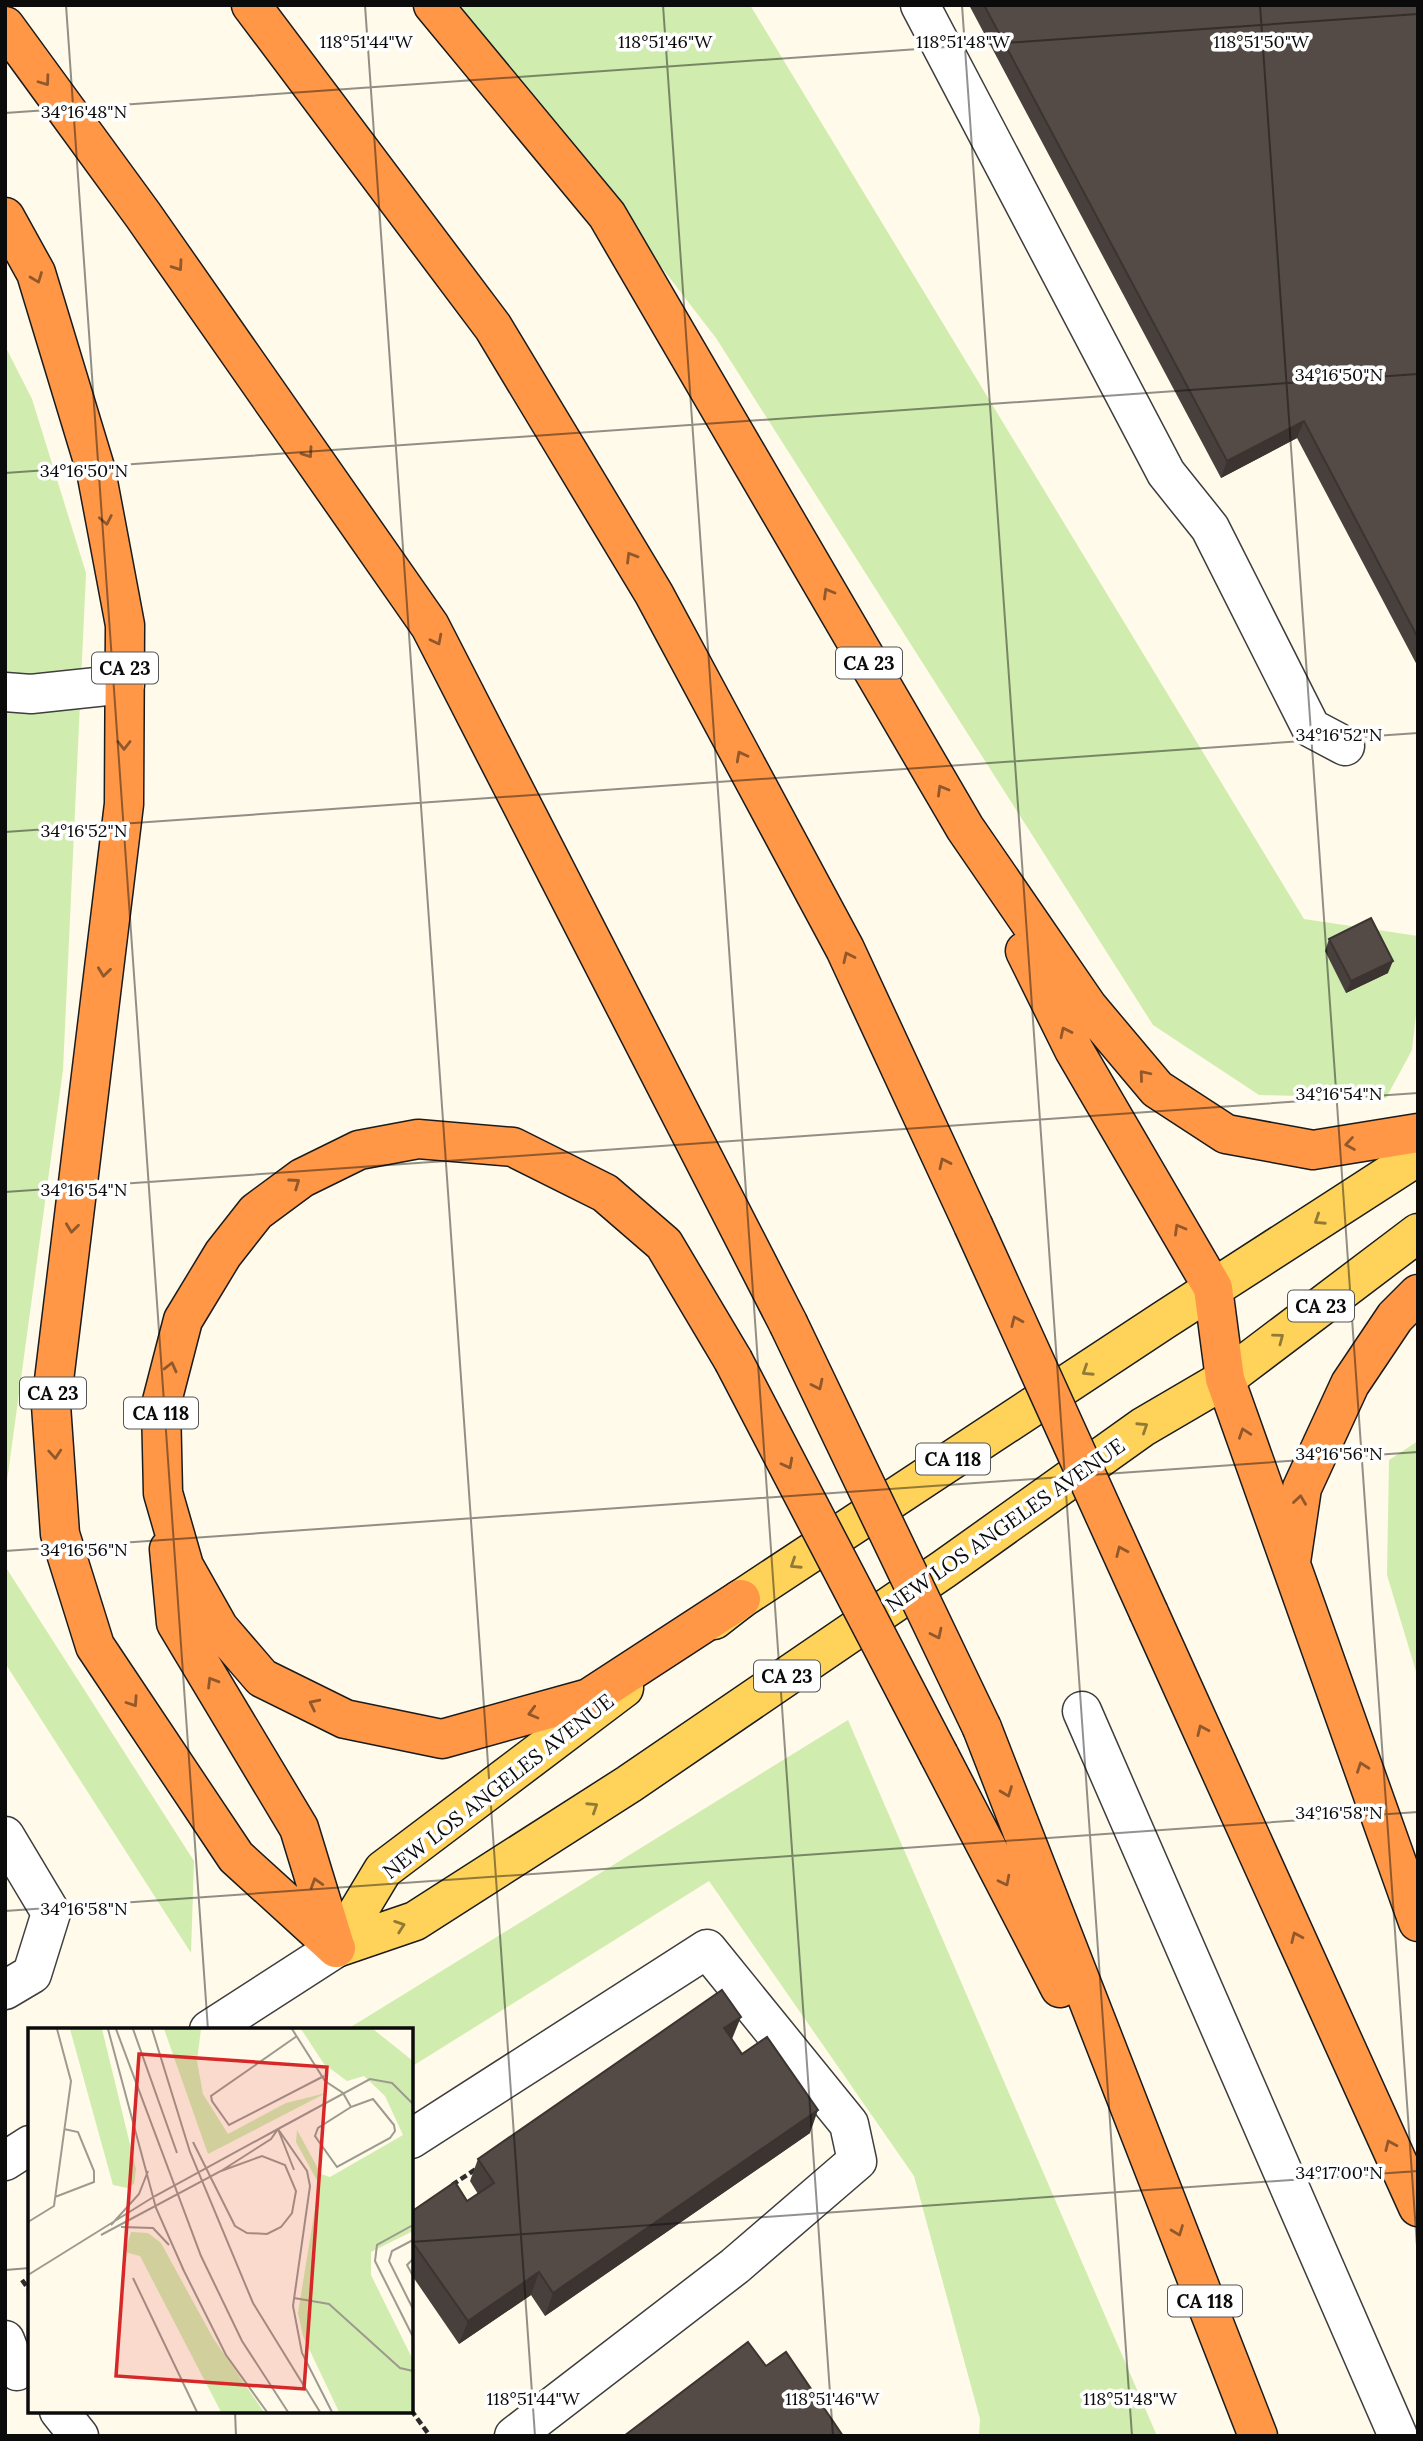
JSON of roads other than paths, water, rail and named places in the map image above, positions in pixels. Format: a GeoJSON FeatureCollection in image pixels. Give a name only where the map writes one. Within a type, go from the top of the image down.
{"type":"FeatureCollection","features":[{"type":"Feature","properties":{"kind":"highway"},"geometry":{"type":"LineString","coordinates":[[251,5],[493,327],[654,594],[845,949],[1418,2207]]}},
{"type":"Feature","properties":{"kind":"highway","name":"CA 23"},"geometry":{"type":"LineString","coordinates":[[433,5],[607,215],[965,828],[1088,1007],[1157,1089],[1226,1134],[1313,1150],[1418,1133]]}},
{"type":"Feature","properties":{"kind":"highway"},"geometry":{"type":"LineString","coordinates":[[5,26],[151,227],[430,626],[788,1323],[982,1728],[1153,2167]]}},
{"type":"Feature","properties":{"kind":"highway","name":"CA 23"},"geometry":{"type":"LineString","coordinates":[[5,217],[36,273],[96,471],[125,625],[124,804],[51,1405],[60,1534],[95,1646],[206,1813],[236,1857],[336,1948]]}},
{"type":"Feature","properties":{"kind":"highway"},"geometry":{"type":"LineString","coordinates":[[965,828],[1074,1050],[1213,1288],[1225,1379],[1418,1922]]}},
{"type":"Feature","properties":{"kind":"highway","name":"CA 118"},"geometry":{"type":"LineString","coordinates":[[741,1599],[589,1698],[442,1738],[345,1719],[262,1678],[219,1628],[184,1566],[163,1493],[161,1405],[183,1320],[223,1254],[256,1212],[302,1178],[359,1150],[418,1139],[513,1147],[605,1193],[664,1244],[733,1360],[1153,2167],[1258,2436]]}},
{"type":"Feature","properties":{"kind":"highway"},"geometry":{"type":"LineString","coordinates":[[1290,1567],[1301,1488],[1344,1395],[1395,1317],[1418,1294]]}},
{"type":"Feature","properties":{"kind":"highway"},"geometry":{"type":"LineString","coordinates":[[163,1493],[176,1623],[299,1828],[336,1948]]}},
{"type":"Feature","properties":{"kind":"main road","name":"NEW LOS ANGELES AVENUE"},"geometry":{"type":"LineString","coordinates":[[336,1948],[383,1870],[741,1599],[1418,1156]]}},
{"type":"Feature","properties":{"kind":"main road","name":"NEW LOS ANGELES AVENUE"},"geometry":{"type":"LineString","coordinates":[[336,1948],[415,1921],[629,1784],[944,1569],[1143,1427],[1225,1379],[1418,1233]]}},
{"type":"Feature","properties":{"kind":"street"},"geometry":{"type":"LineString","coordinates":[[920,5],[1166,472],[1210,528],[1311,728],[1345,746]]}},
{"type":"Feature","properties":{"kind":"street"},"geometry":{"type":"LineString","coordinates":[[5,692],[32,694],[125,684]]}},
{"type":"Feature","properties":{"kind":"street"},"geometry":{"type":"LineString","coordinates":[[1082,1711],[1398,2436]]}},
{"type":"Feature","properties":{"kind":"street"},"geometry":{"type":"LineString","coordinates":[[5,1836],[51,1913],[32,1974],[5,1990]]}},
{"type":"Feature","properties":{"kind":"street"},"geometry":{"type":"LineString","coordinates":[[212,2028],[336,1948]]}},
{"type":"Feature","properties":{"kind":"street"},"geometry":{"type":"LineString","coordinates":[[413,2138],[707,1949],[849,2124],[857,2161],[736,2266],[514,2436]]}},
{"type":"Feature","properties":{"kind":"street"},"geometry":{"type":"LineString","coordinates":[[5,2161],[28,2146]]}},
{"type":"Feature","properties":{"kind":"street"},"geometry":{"type":"LineString","coordinates":[[61,2413],[79,2436]]}}]}
